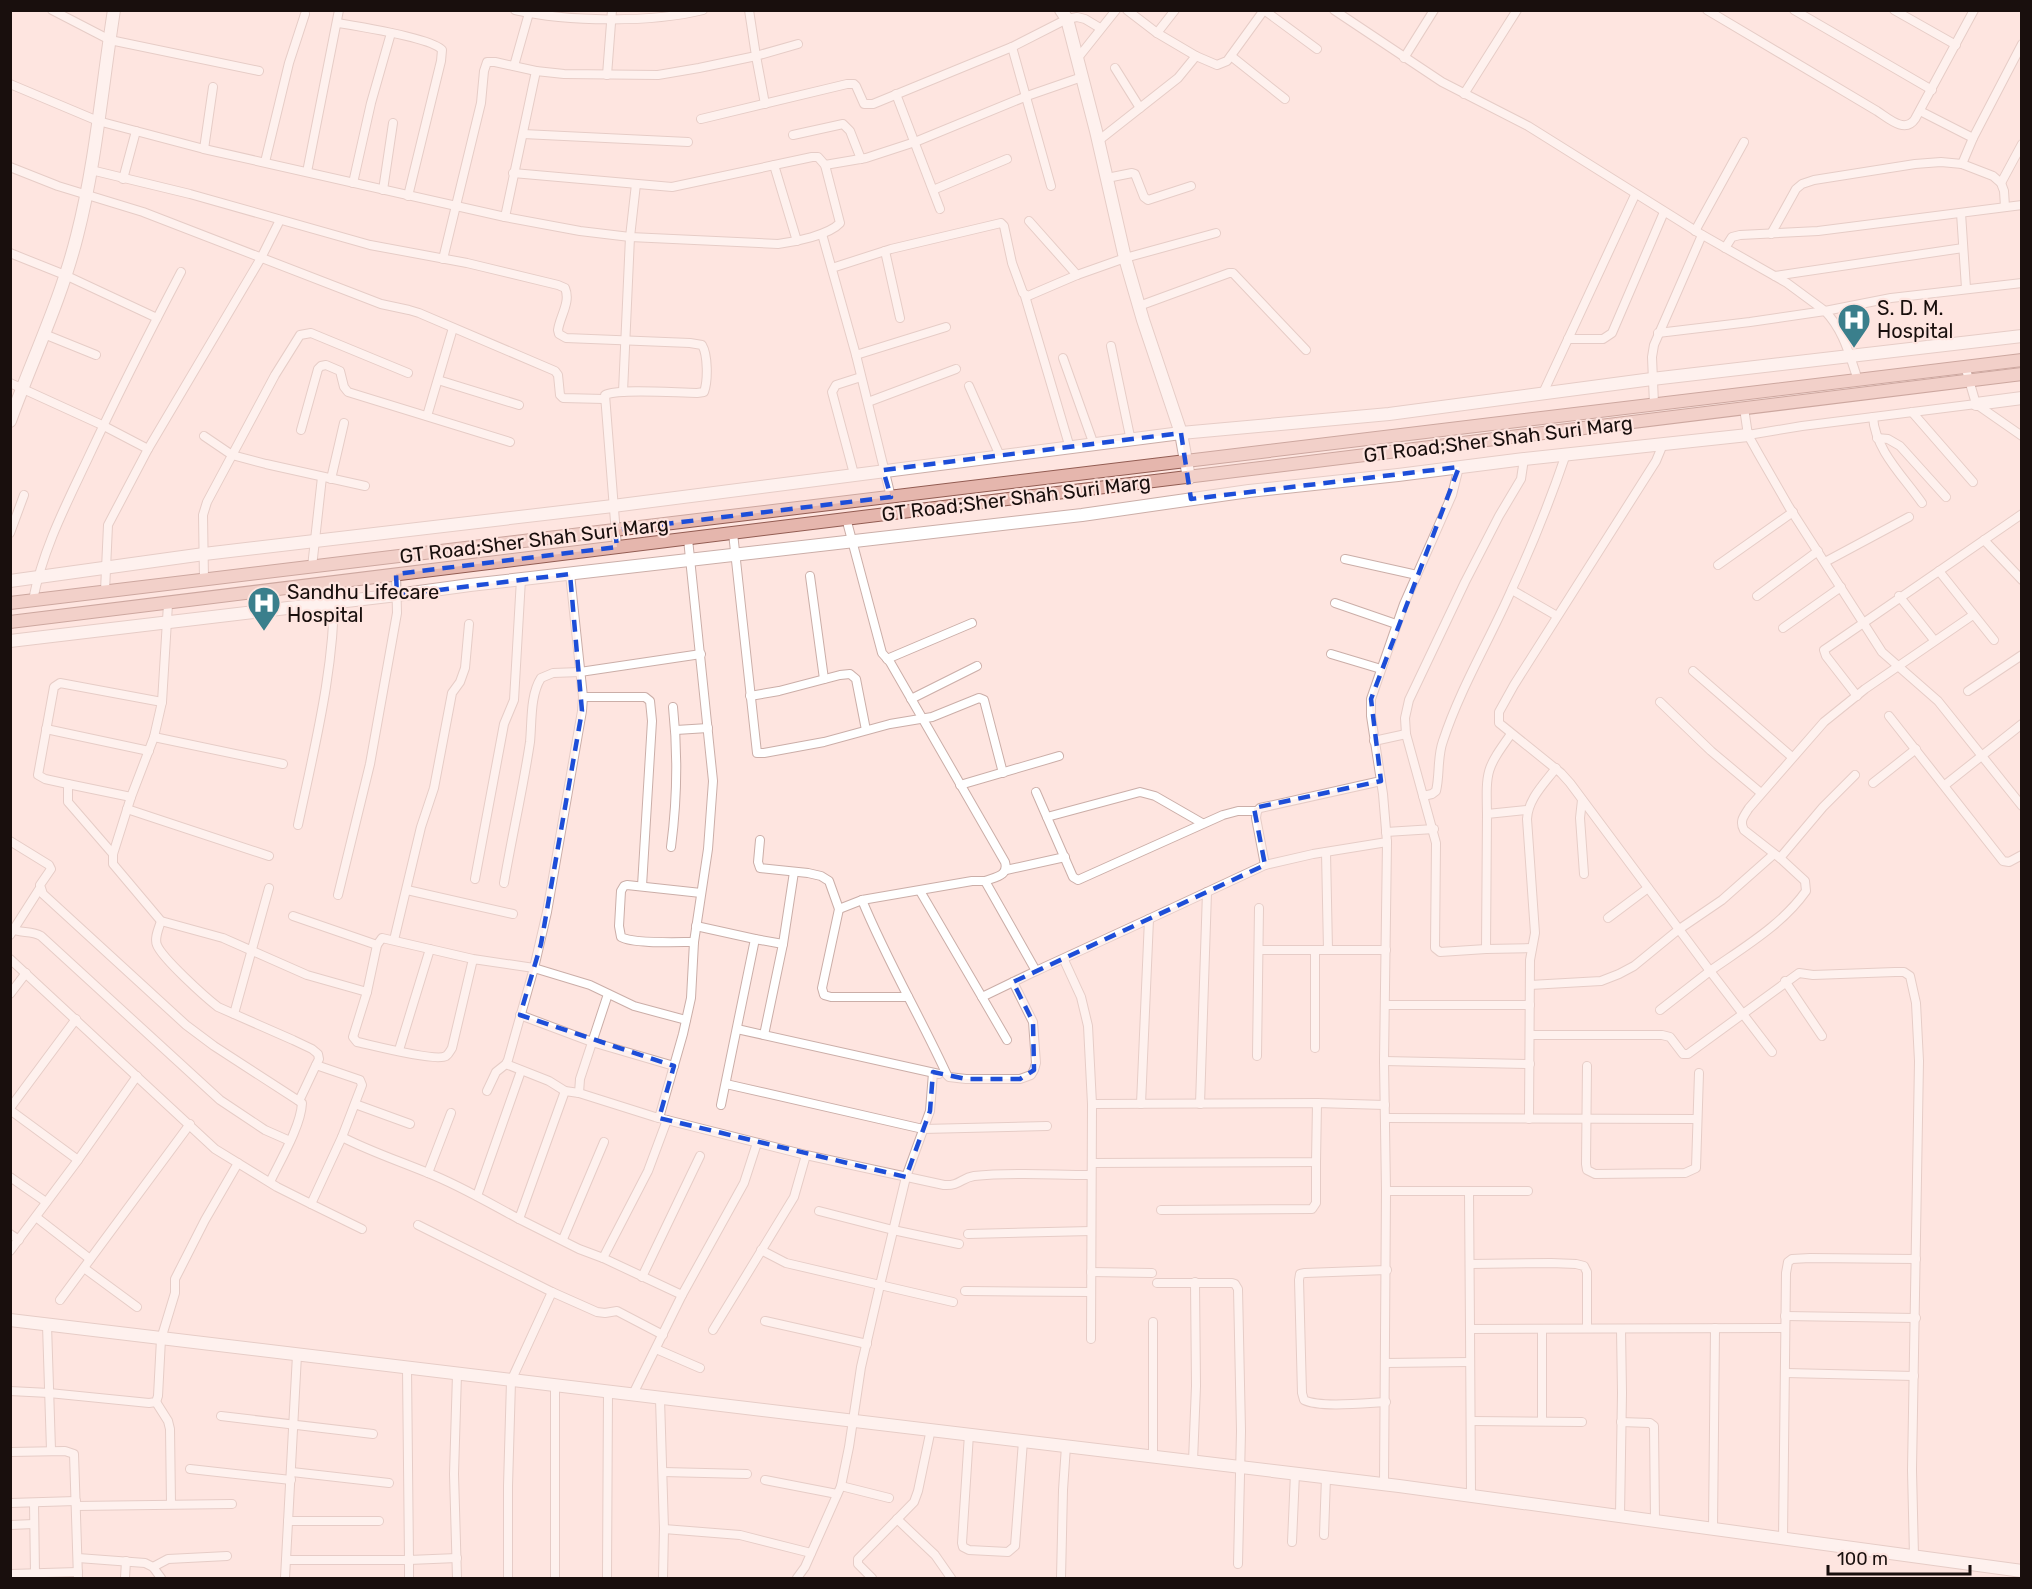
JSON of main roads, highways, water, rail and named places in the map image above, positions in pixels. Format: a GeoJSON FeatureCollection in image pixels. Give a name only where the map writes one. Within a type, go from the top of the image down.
{"type":"FeatureCollection","features":[{"type":"Feature","properties":{"kind":"main road"},"geometry":{"type":"LineString","coordinates":[[12,412],[44,334],[77,236],[91,170],[114,10]]}},
{"type":"Feature","properties":{"kind":"main road"},"geometry":{"type":"LineString","coordinates":[[1064,15],[1082,77],[1125,258],[1181,433],[1189,478]]}},
{"type":"Feature","properties":{"kind":"main road"},"geometry":{"type":"LineString","coordinates":[[10,581],[204,554],[613,506],[1181,433],[1389,414],[1652,379],[2022,336]]}},
{"type":"Feature","properties":{"kind":"main road","name":"GT Road;Sher Shah Suri Marg"},"geometry":{"type":"LineString","coordinates":[[10,603],[2022,360]]}},
{"type":"Feature","properties":{"kind":"main road","name":"GT Road;Sher Shah Suri Marg"},"geometry":{"type":"LineString","coordinates":[[10,622],[2022,374]]}},
{"type":"Feature","properties":{"kind":"main road"},"geometry":{"type":"LineString","coordinates":[[1976,404],[2022,398]]}},
{"type":"Feature","properties":{"kind":"main road"},"geometry":{"type":"LineString","coordinates":[[10,641],[1082,514],[1249,491],[1748,435]]}},
{"type":"Feature","properties":{"kind":"main road"},"geometry":{"type":"LineString","coordinates":[[10,1320],[1384,1484],[2022,1570]]}},
{"type":"Feature","properties":{"kind":"place","name":"S. D. M. Hospital"},"geometry":{"type":"Point","coordinates":[1854,349]}},
{"type":"Feature","properties":{"kind":"place","name":"Sandhu Lifecare Hospital"},"geometry":{"type":"Point","coordinates":[264,632]}}]}
